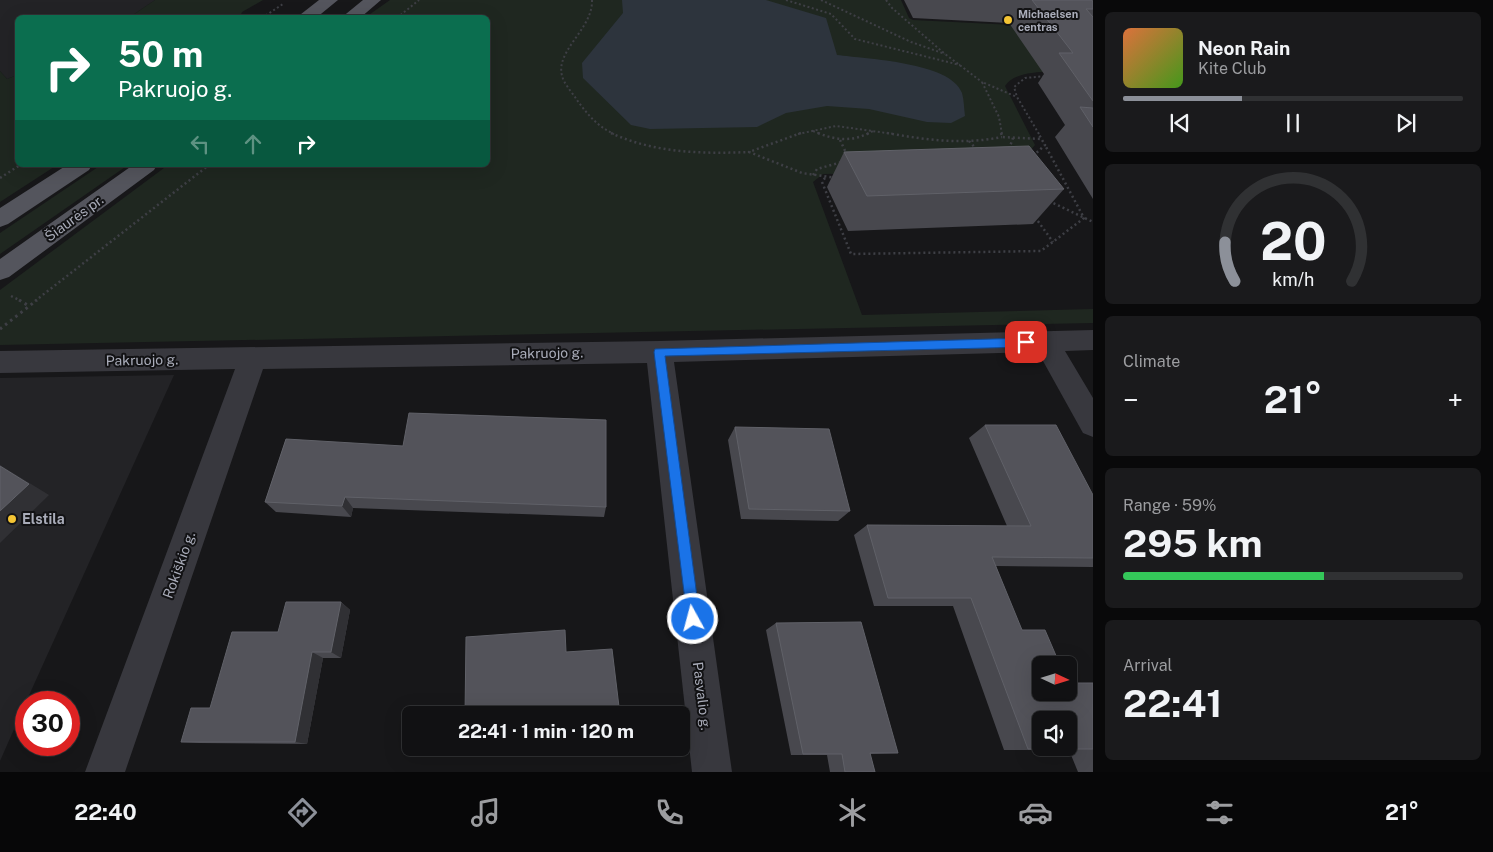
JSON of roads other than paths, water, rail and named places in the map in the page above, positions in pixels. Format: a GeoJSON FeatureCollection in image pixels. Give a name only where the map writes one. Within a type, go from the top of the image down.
{"type":"FeatureCollection","features":[{"type":"Feature","properties":{"kind":"main road"},"geometry":{"type":"LineString","coordinates":[[308,15],[330,0]]}},
{"type":"Feature","properties":{"kind":"main road"},"geometry":{"type":"LineString","coordinates":[[353,15],[373,0]]}},
{"type":"Feature","properties":{"kind":"main road"},"geometry":{"type":"LineString","coordinates":[[0,220],[79,167]]}},
{"type":"Feature","properties":{"kind":"main road","name":"Šiaurės pr."},"geometry":{"type":"LineString","coordinates":[[0,270],[144,167]]}},
{"type":"Feature","properties":{"kind":"street","name":"Pakruojo g."},"geometry":{"type":"LineString","coordinates":[[0,362],[659,352],[1093,340]]}},
{"type":"Feature","properties":{"kind":"street"},"geometry":{"type":"LineString","coordinates":[[1046,342],[1093,424]]}},
{"type":"Feature","properties":{"kind":"street","name":"Pasvalio g."},"geometry":{"type":"LineString","coordinates":[[659,352],[712,772]]}},
{"type":"Feature","properties":{"kind":"street","name":"Rokiškio g."},"geometry":{"type":"LineString","coordinates":[[105,772],[253,358]]}},
{"type":"Feature","properties":{"kind":"place","name":"Michaelsen centras"},"geometry":{"type":"Point","coordinates":[1008,20]}},
{"type":"Feature","properties":{"kind":"place","name":"Elstila"},"geometry":{"type":"Point","coordinates":[12,519]}}]}
